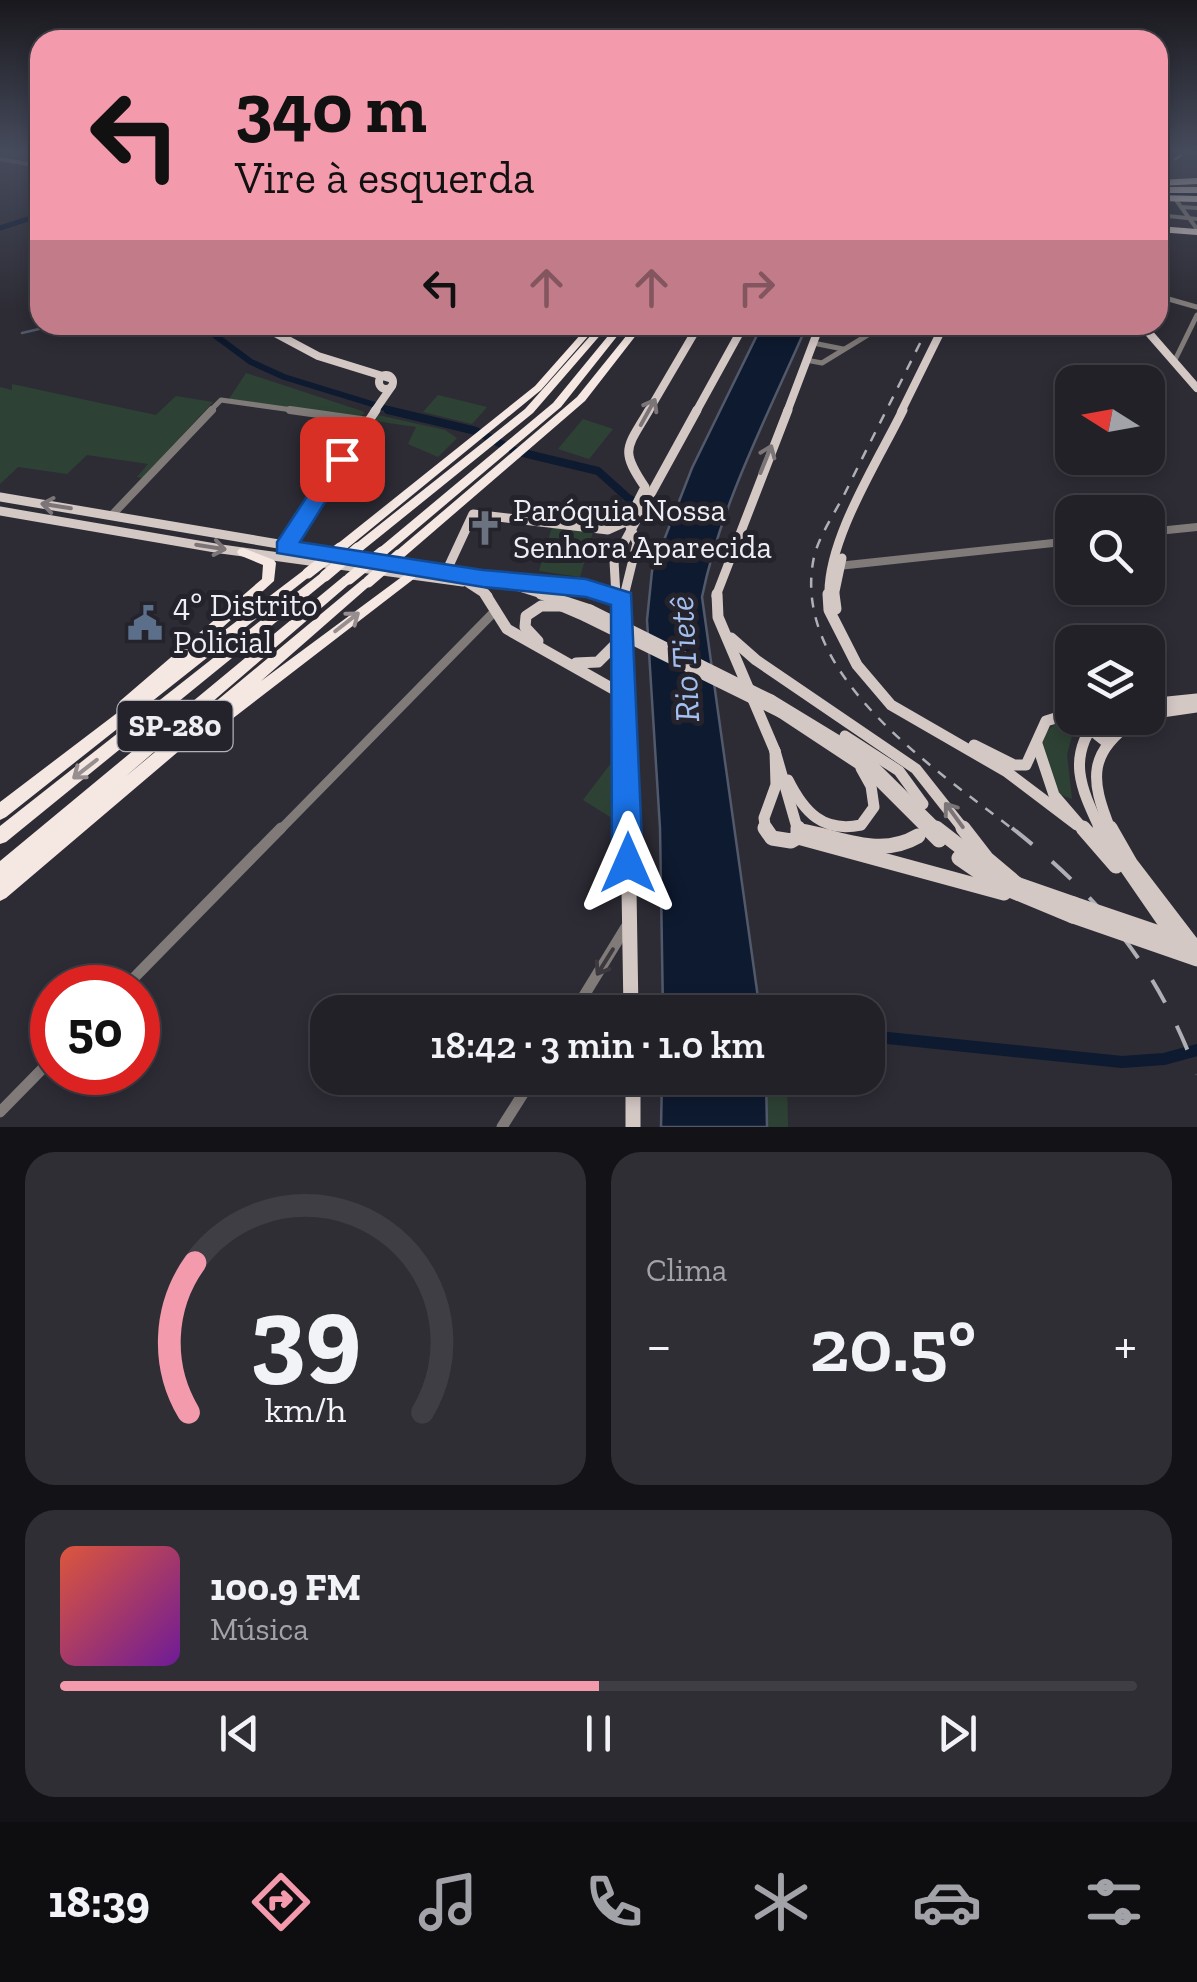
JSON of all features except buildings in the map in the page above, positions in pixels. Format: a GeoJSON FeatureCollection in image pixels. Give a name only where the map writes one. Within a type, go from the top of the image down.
{"type":"FeatureCollection","features":[{"type":"Feature","properties":{"kind":"highway"},"geometry":{"type":"LineString","coordinates":[[497,431],[586,335]]}},
{"type":"Feature","properties":{"kind":"highway","name":"SP-280"},"geometry":{"type":"LineString","coordinates":[[34,798],[358,548],[558,382],[596,335]]}},
{"type":"Feature","properties":{"kind":"highway","name":"SP-280"},"geometry":{"type":"LineString","coordinates":[[0,872],[499,456],[575,385],[617,335]]}},
{"type":"Feature","properties":{"kind":"highway"},"geometry":{"type":"LineString","coordinates":[[581,399],[619,335]]}},
{"type":"Feature","properties":{"kind":"highway"},"geometry":{"type":"LineString","coordinates":[[0,892],[514,459],[581,399],[632,335]]}},
{"type":"Feature","properties":{"kind":"highway"},"geometry":{"type":"LineString","coordinates":[[0,812],[34,798],[308,573],[480,445]]}},
{"type":"Feature","properties":{"kind":"highway"},"geometry":{"type":"LineString","coordinates":[[0,833],[263,587],[270,575],[270,562],[243,552]]}},
{"type":"Feature","properties":{"kind":"highway"},"geometry":{"type":"LineString","coordinates":[[128,784],[172,757],[411,574]]}},
{"type":"Feature","properties":{"kind":"main road"},"geometry":{"type":"LineString","coordinates":[[1168,230],[1197,231]]}},
{"type":"Feature","properties":{"kind":"main road"},"geometry":{"type":"LineString","coordinates":[[278,335],[308,351],[390,382]]}},
{"type":"Feature","properties":{"kind":"main road"},"geometry":{"type":"LineString","coordinates":[[642,505],[644,482],[628,462],[626,450],[693,335]]}},
{"type":"Feature","properties":{"kind":"main road"},"geometry":{"type":"LineString","coordinates":[[586,588],[604,582],[629,525],[738,335]]}},
{"type":"Feature","properties":{"kind":"main road"},"geometry":{"type":"LineString","coordinates":[[799,834],[794,800],[718,617],[717,588],[816,335]]}},
{"type":"Feature","properties":{"kind":"main road"},"geometry":{"type":"LineString","coordinates":[[941,335],[836,566],[826,593],[829,610],[849,653],[875,690],[913,720],[1060,804],[1094,807]]}},
{"type":"Feature","properties":{"kind":"main road"},"geometry":{"type":"LineString","coordinates":[[1151,335],[1197,388]]}},
{"type":"Feature","properties":{"kind":"main road"},"geometry":{"type":"LineString","coordinates":[[368,372],[378,384],[378,404]]}},
{"type":"Feature","properties":{"kind":"main road"},"geometry":{"type":"LineString","coordinates":[[378,384],[390,382]]}},
{"type":"Feature","properties":{"kind":"main road"},"geometry":{"type":"LineString","coordinates":[[284,548],[390,382]]}},
{"type":"Feature","properties":{"kind":"main road"},"geometry":{"type":"LineString","coordinates":[[0,497],[192,527],[284,548],[446,572],[550,594],[778,706],[863,756],[960,851],[1017,890]]}},
{"type":"Feature","properties":{"kind":"main road"},"geometry":{"type":"LineString","coordinates":[[0,511],[243,552],[524,592],[588,614]]}},
{"type":"Feature","properties":{"kind":"main road"},"geometry":{"type":"LineString","coordinates":[[446,572],[466,522],[474,514],[608,530],[629,525]]}},
{"type":"Feature","properties":{"kind":"main road"},"geometry":{"type":"LineString","coordinates":[[71,522],[100,523],[112,515]]}},
{"type":"Feature","properties":{"kind":"main road"},"geometry":{"type":"LineString","coordinates":[[117,531],[134,524],[192,527]]}},
{"type":"Feature","properties":{"kind":"main road"},"geometry":{"type":"LineString","coordinates":[[624,693],[617,642],[619,597],[638,543],[629,525]]}},
{"type":"Feature","properties":{"kind":"main road"},"geometry":{"type":"LineString","coordinates":[[608,530],[619,597],[624,693],[631,995]]}},
{"type":"Feature","properties":{"kind":"main road"},"geometry":{"type":"LineString","coordinates":[[836,566],[837,615],[856,653],[882,690],[914,714],[1014,766],[1029,762],[1036,738],[1050,718],[1055,718]]}},
{"type":"Feature","properties":{"kind":"main road"},"geometry":{"type":"LineString","coordinates":[[483,579],[586,588],[619,597]]}},
{"type":"Feature","properties":{"kind":"main road"},"geometry":{"type":"LineString","coordinates":[[468,583],[488,596],[503,626],[624,693]]}},
{"type":"Feature","properties":{"kind":"main road"},"geometry":{"type":"LineString","coordinates":[[562,606],[530,612],[525,627],[534,638],[624,693]]}},
{"type":"Feature","properties":{"kind":"main road"},"geometry":{"type":"LineString","coordinates":[[718,617],[734,642],[756,660],[926,778],[987,859],[1017,890]]}},
{"type":"Feature","properties":{"kind":"main road"},"geometry":{"type":"LineString","coordinates":[[576,663],[598,662],[617,642]]}},
{"type":"Feature","properties":{"kind":"main road"},"geometry":{"type":"LineString","coordinates":[[738,666],[746,658],[756,660]]}},
{"type":"Feature","properties":{"kind":"main road"},"geometry":{"type":"LineString","coordinates":[[1165,702],[1197,699]]}},
{"type":"Feature","properties":{"kind":"main road"},"geometry":{"type":"LineString","coordinates":[[778,706],[855,760],[962,860],[1017,890],[1197,948]]}},
{"type":"Feature","properties":{"kind":"main road"},"geometry":{"type":"LineString","coordinates":[[778,706],[826,724],[886,761],[912,784],[923,804]]}},
{"type":"Feature","properties":{"kind":"main road"},"geometry":{"type":"LineString","coordinates":[[1165,712],[1197,707]]}},
{"type":"Feature","properties":{"kind":"main road"},"geometry":{"type":"LineString","coordinates":[[1080,735],[1094,807],[1134,885]]}},
{"type":"Feature","properties":{"kind":"main road"},"geometry":{"type":"LineString","coordinates":[[1098,735],[1106,742]]}},
{"type":"Feature","properties":{"kind":"main road"},"geometry":{"type":"LineString","coordinates":[[1115,735],[1106,742],[1096,776],[1094,807],[1124,854],[1197,948]]}},
{"type":"Feature","properties":{"kind":"main road"},"geometry":{"type":"LineString","coordinates":[[1036,738],[1044,773],[1060,804],[1197,962]]}},
{"type":"Feature","properties":{"kind":"main road"},"geometry":{"type":"LineString","coordinates":[[775,752],[772,800],[763,815],[765,830],[778,840],[799,834],[888,849],[905,845],[918,836]]}},
{"type":"Feature","properties":{"kind":"main road"},"geometry":{"type":"LineString","coordinates":[[772,800],[794,800],[827,826],[845,830],[861,825],[872,812],[874,795],[855,760]]}},
{"type":"Feature","properties":{"kind":"main road"},"geometry":{"type":"LineString","coordinates":[[1035,790],[1077,825]]}},
{"type":"Feature","properties":{"kind":"main road"},"geometry":{"type":"LineString","coordinates":[[799,834],[980,888],[1017,890]]}},
{"type":"Feature","properties":{"kind":"main road"},"geometry":{"type":"LineString","coordinates":[[1074,910],[1197,962]]}},
{"type":"Feature","properties":{"kind":"main road"},"geometry":{"type":"LineString","coordinates":[[1178,926],[1197,931]]}},
{"type":"Feature","properties":{"kind":"main road"},"geometry":{"type":"LineString","coordinates":[[633,1095],[633,1127]]}},
{"type":"Feature","properties":{"kind":"street"},"geometry":{"type":"LineString","coordinates":[[1179,205],[1197,231]]}},
{"type":"Feature","properties":{"kind":"street"},"geometry":{"type":"LineString","coordinates":[[1168,216],[1197,218]]}},
{"type":"Feature","properties":{"kind":"street"},"geometry":{"type":"LineString","coordinates":[[1168,299],[1197,306]]}},
{"type":"Feature","properties":{"kind":"street"},"geometry":{"type":"LineString","coordinates":[[1174,362],[1197,315]]}},
{"type":"Feature","properties":{"kind":"street"},"geometry":{"type":"LineString","coordinates":[[806,360],[822,363],[867,335]]}},
{"type":"Feature","properties":{"kind":"street"},"geometry":{"type":"LineString","coordinates":[[813,343],[844,349]]}},
{"type":"Feature","properties":{"kind":"street"},"geometry":{"type":"LineString","coordinates":[[112,515],[221,400],[368,421]]}},
{"type":"Feature","properties":{"kind":"street"},"geometry":{"type":"LineString","coordinates":[[1165,530],[1197,526]]}},
{"type":"Feature","properties":{"kind":"street"},"geometry":{"type":"LineString","coordinates":[[836,566],[1055,543]]}},
{"type":"Feature","properties":{"kind":"street"},"geometry":{"type":"LineString","coordinates":[[147,965],[488,624],[496,610]]}},
{"type":"Feature","properties":{"kind":"street"},"geometry":{"type":"LineString","coordinates":[[488,624],[503,626]]}},
{"type":"Feature","properties":{"kind":"street"},"geometry":{"type":"LineString","coordinates":[[585,995],[628,925]]}},
{"type":"Feature","properties":{"kind":"street"},"geometry":{"type":"LineString","coordinates":[[0,1112],[30,1081]]}},
{"type":"Feature","properties":{"kind":"street"},"geometry":{"type":"LineString","coordinates":[[502,1127],[522,1095]]}},
{"type":"Feature","properties":{"kind":"green space"},"geometry":{"type":"Polygon","coordinates":[[[246,373],[365,413],[360,417],[229,399],[246,373]]]}},
{"type":"Feature","properties":{"kind":"green space"},"geometry":{"type":"Polygon","coordinates":[[[12,384],[156,415],[176,396],[213,402],[142,478],[137,477],[148,464],[87,455],[67,474],[18,467],[0,484],[0,387],[12,390],[12,384]]]}},
{"type":"Feature","properties":{"kind":"green space"},"geometry":{"type":"Polygon","coordinates":[[[438,395],[487,407],[472,424],[423,412],[438,395]]]}},
{"type":"Feature","properties":{"kind":"green space"},"geometry":{"type":"Polygon","coordinates":[[[378,415],[445,430],[457,438],[438,457],[408,444],[416,427],[375,421],[378,415]]]}},
{"type":"Feature","properties":{"kind":"green space"},"geometry":{"type":"Polygon","coordinates":[[[583,419],[613,429],[589,459],[558,449],[583,419]]]}},
{"type":"Feature","properties":{"kind":"green space"},"geometry":{"type":"Polygon","coordinates":[[[552,527],[593,532],[580,577],[539,571],[552,527]]]}},
{"type":"Feature","properties":{"kind":"green space"},"geometry":{"type":"Polygon","coordinates":[[[1055,724],[1055,735],[1072,735],[1067,755],[1072,799],[1059,794],[1041,752],[1043,735],[1055,724]]]}},
{"type":"Feature","properties":{"kind":"green space"},"geometry":{"type":"Polygon","coordinates":[[[618,754],[618,814],[615,820],[583,800],[618,754]]]}},
{"type":"Feature","properties":{"kind":"green space"},"geometry":{"type":"Polygon","coordinates":[[[766,1095],[787,1095],[788,1127],[766,1127],[766,1095]]]}},
{"type":"Feature","properties":{"kind":"water","name":"Rio Tietê"},"geometry":{"type":"Polygon","coordinates":[[[757,335],[802,335],[734,493],[702,597],[758,995],[663,995],[660,828],[647,620],[652,571],[692,468],[757,335]]]}},
{"type":"Feature","properties":{"kind":"water"},"geometry":{"type":"Polygon","coordinates":[[[662,1095],[766,1095],[767,1127],[661,1127],[662,1095]]]}},
{"type":"Feature","properties":{"kind":"waterway"},"geometry":{"type":"LineString","coordinates":[[0,228],[30,218]]}},
{"type":"Feature","properties":{"kind":"waterway"},"geometry":{"type":"LineString","coordinates":[[22,333],[30,331]]}},
{"type":"Feature","properties":{"kind":"waterway"},"geometry":{"type":"LineString","coordinates":[[215,335],[251,362],[284,377],[398,412]]}},
{"type":"Feature","properties":{"kind":"waterway"},"geometry":{"type":"LineString","coordinates":[[388,410],[476,431],[515,451],[598,471],[628,498],[678,526]]}},
{"type":"Feature","properties":{"kind":"waterway"},"geometry":{"type":"LineString","coordinates":[[885,1038],[1122,1062],[1164,1059],[1197,1050]]}},
{"type":"Feature","properties":{"kind":"railway"},"geometry":{"type":"LineString","coordinates":[[924,335],[820,540],[814,557],[812,600],[824,641],[846,679],[875,715],[946,778],[1015,831]]}},
{"type":"Feature","properties":{"kind":"railway"},"geometry":{"type":"LineString","coordinates":[[1012,828],[1073,881],[1123,937],[1164,1000],[1197,1074]]}},
{"type":"Feature","properties":{"kind":"place","name":"Paróquia Nossa Senhora Aparecida"},"geometry":{"type":"Point","coordinates":[485,528]}},
{"type":"Feature","properties":{"kind":"place","name":"4º Distrito Policial"},"geometry":{"type":"Point","coordinates":[145,623]}},
{"type":"Feature","properties":{"kind":"route"},"geometry":{"type":"LineString","coordinates":[[342,459],[284,548],[483,579],[586,588],[616,594],[623,600],[628,696],[624,703],[628,863]]}}]}
